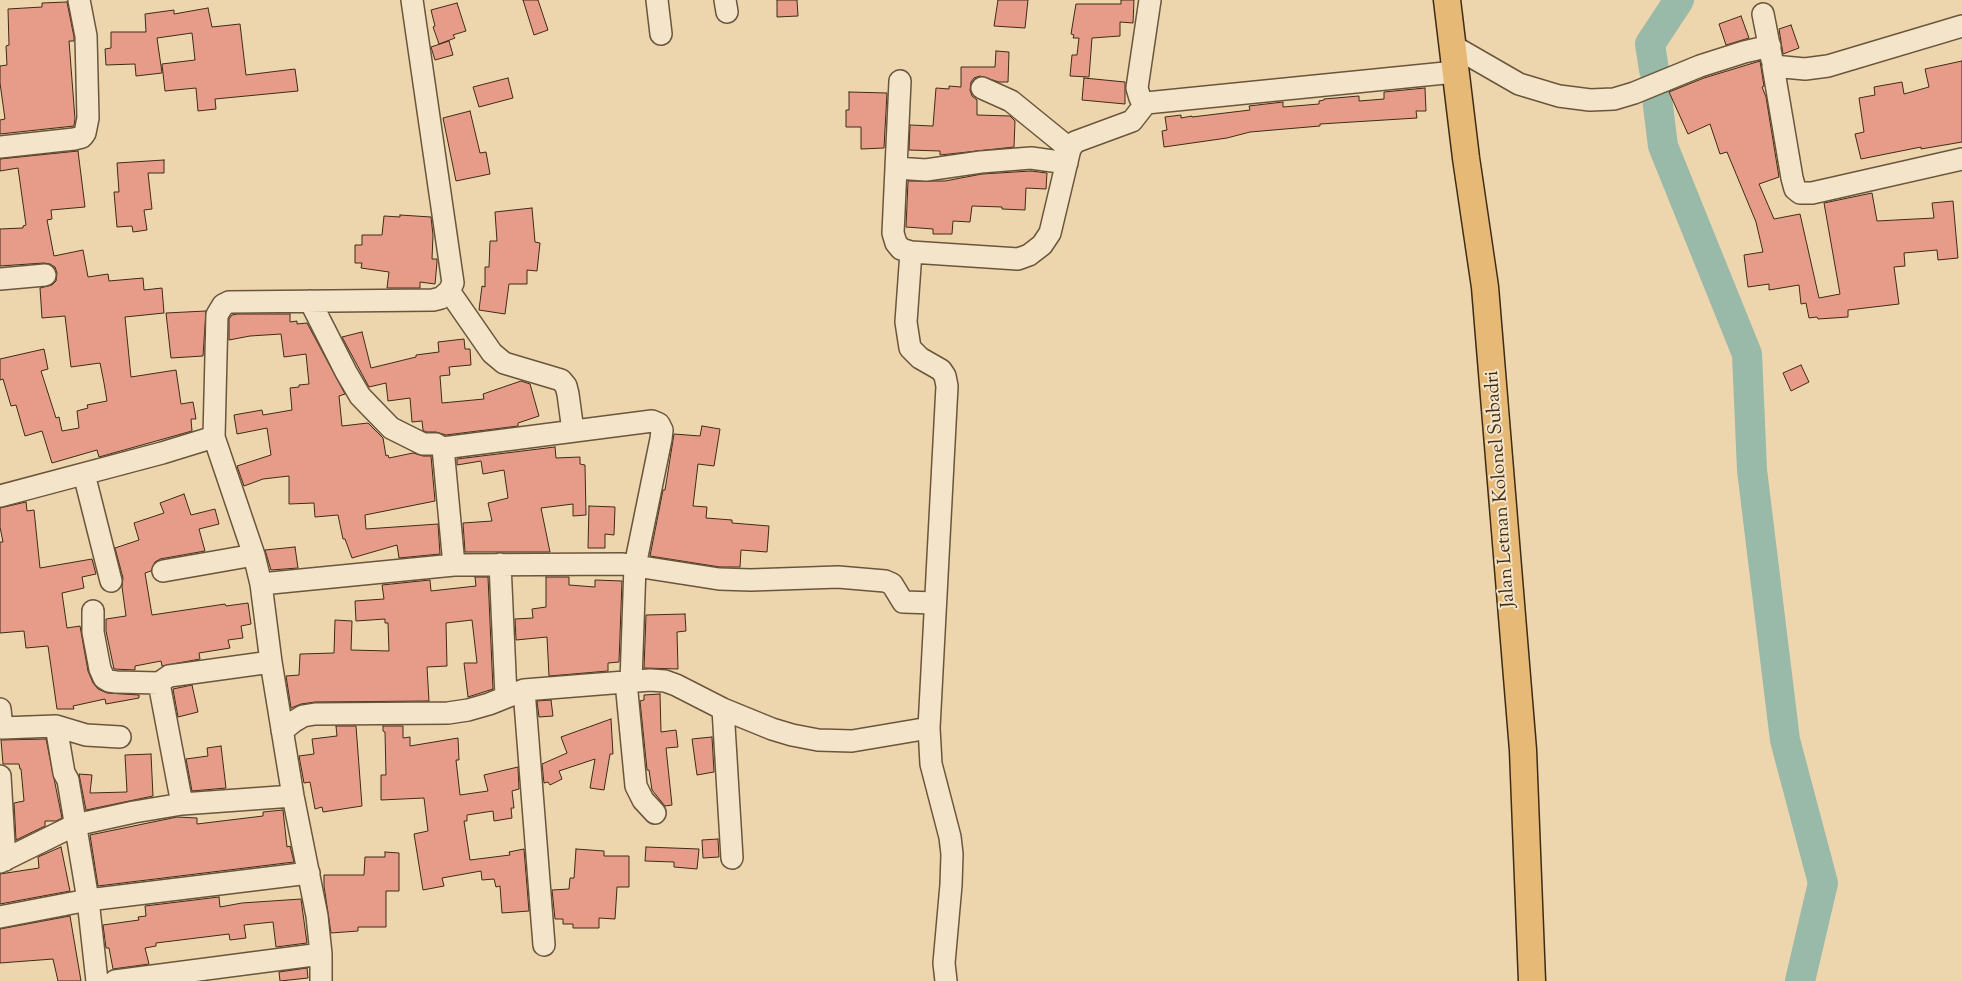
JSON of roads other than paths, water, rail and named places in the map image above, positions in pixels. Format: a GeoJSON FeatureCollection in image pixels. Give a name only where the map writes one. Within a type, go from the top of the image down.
{"type":"FeatureCollection","features":[{"type":"Feature","properties":{"kind":"main road","name":"Jalan Letnan Kolonel Subadri"},"geometry":{"type":"LineString","coordinates":[[1447,0],[1455,72],[1485,287],[1492,361],[1497,448],[1523,750],[1532,981]]}},
{"type":"Feature","properties":{"kind":"street"},"geometry":{"type":"LineString","coordinates":[[0,146],[74,139],[82,137],[85,133],[88,118],[86,36],[79,0]]}},
{"type":"Feature","properties":{"kind":"street"},"geometry":{"type":"LineString","coordinates":[[321,981],[321,954],[317,916],[293,796],[260,584],[254,556],[214,437],[217,315],[219,308],[229,302],[433,300],[441,298],[449,292],[453,283],[452,267],[412,0]]}},
{"type":"Feature","properties":{"kind":"street"},"geometry":{"type":"LineString","coordinates":[[657,0],[662,34]]}},
{"type":"Feature","properties":{"kind":"street"},"geometry":{"type":"LineString","coordinates":[[1150,0],[1137,88],[1140,98],[1146,103],[1455,72]]}},
{"type":"Feature","properties":{"kind":"street"},"geometry":{"type":"LineString","coordinates":[[1763,14],[1792,178],[1795,189],[1800,193],[1812,193],[1962,159]]}},
{"type":"Feature","properties":{"kind":"street"},"geometry":{"type":"LineString","coordinates":[[1453,46],[1519,84],[1559,96],[1590,100],[1614,99],[1634,93],[1700,66],[1744,52],[1771,56],[1805,69],[1828,66],[1962,26]]}},
{"type":"Feature","properties":{"kind":"street"},"geometry":{"type":"LineString","coordinates":[[900,81],[893,233],[901,249],[912,252],[1018,259],[1029,255],[1042,245],[1050,233],[1068,156],[1075,142],[1132,121],[1146,103]]}},
{"type":"Feature","properties":{"kind":"street"},"geometry":{"type":"LineString","coordinates":[[982,88],[1011,101],[1039,122],[1068,156]]}},
{"type":"Feature","properties":{"kind":"street"},"geometry":{"type":"LineString","coordinates":[[896,168],[926,170],[981,162],[1068,156]]}},
{"type":"Feature","properties":{"kind":"street"},"geometry":{"type":"LineString","coordinates":[[912,252],[906,322],[906,332],[910,348],[920,358],[941,370],[945,376],[947,386],[929,728],[931,764],[950,837],[952,854],[944,963],[946,981]]}},
{"type":"Feature","properties":{"kind":"street"},"geometry":{"type":"LineString","coordinates":[[0,279],[45,275]]}},
{"type":"Feature","properties":{"kind":"street"},"geometry":{"type":"LineString","coordinates":[[449,292],[492,353],[504,363],[561,380],[566,386],[568,394],[573,431]]}},
{"type":"Feature","properties":{"kind":"street"},"geometry":{"type":"LineString","coordinates":[[310,301],[360,396],[391,428],[423,444],[436,444],[443,448],[652,421],[659,424],[662,430],[654,481],[635,566],[628,681],[636,786],[643,800],[655,813]]}},
{"type":"Feature","properties":{"kind":"street"},"geometry":{"type":"LineString","coordinates":[[0,496],[214,437]]}},
{"type":"Feature","properties":{"kind":"street"},"geometry":{"type":"LineString","coordinates":[[443,448],[454,565]]}},
{"type":"Feature","properties":{"kind":"street"},"geometry":{"type":"LineString","coordinates":[[84,474],[110,581]]}},
{"type":"Feature","properties":{"kind":"street"},"geometry":{"type":"LineString","coordinates":[[163,571],[254,556]]}},
{"type":"Feature","properties":{"kind":"street"},"geometry":{"type":"LineString","coordinates":[[500,564],[544,945]]}},
{"type":"Feature","properties":{"kind":"street"},"geometry":{"type":"LineString","coordinates":[[260,584],[454,565],[623,564],[719,579],[791,580],[821,577],[885,581],[892,584],[903,602],[935,603]]}},
{"type":"Feature","properties":{"kind":"street"},"geometry":{"type":"LineString","coordinates":[[93,612],[95,641],[100,669],[104,678],[109,681],[159,683],[169,676],[271,662]]}},
{"type":"Feature","properties":{"kind":"street"},"geometry":{"type":"LineString","coordinates":[[282,731],[292,722],[303,716],[315,714],[448,713],[489,704],[515,693],[650,680],[666,682],[723,709],[772,729],[818,740],[852,741],[929,728]]}},
{"type":"Feature","properties":{"kind":"street"},"geometry":{"type":"LineString","coordinates":[[159,683],[182,804]]}},
{"type":"Feature","properties":{"kind":"street"},"geometry":{"type":"LineString","coordinates":[[723,709],[732,858]]}},
{"type":"Feature","properties":{"kind":"street"},"geometry":{"type":"LineString","coordinates":[[1,722],[56,726],[86,734],[120,737]]}},
{"type":"Feature","properties":{"kind":"street"},"geometry":{"type":"LineString","coordinates":[[56,726],[88,900],[97,981]]}},
{"type":"Feature","properties":{"kind":"street"},"geometry":{"type":"LineString","coordinates":[[0,776],[3,861],[75,825],[182,804],[293,796]]}},
{"type":"Feature","properties":{"kind":"street"},"geometry":{"type":"LineString","coordinates":[[0,916],[88,900],[309,873]]}},
{"type":"Feature","properties":{"kind":"street"},"geometry":{"type":"LineString","coordinates":[[115,981],[321,954]]}},
{"type":"Feature","properties":{"kind":"waterway"},"geometry":{"type":"LineString","coordinates":[[1654,70],[1650,44],[1679,0]]}},
{"type":"Feature","properties":{"kind":"waterway"},"geometry":{"type":"LineString","coordinates":[[1657,98],[1663,146],[1747,354],[1752,470],[1785,740],[1823,883],[1800,981]]}}]}
